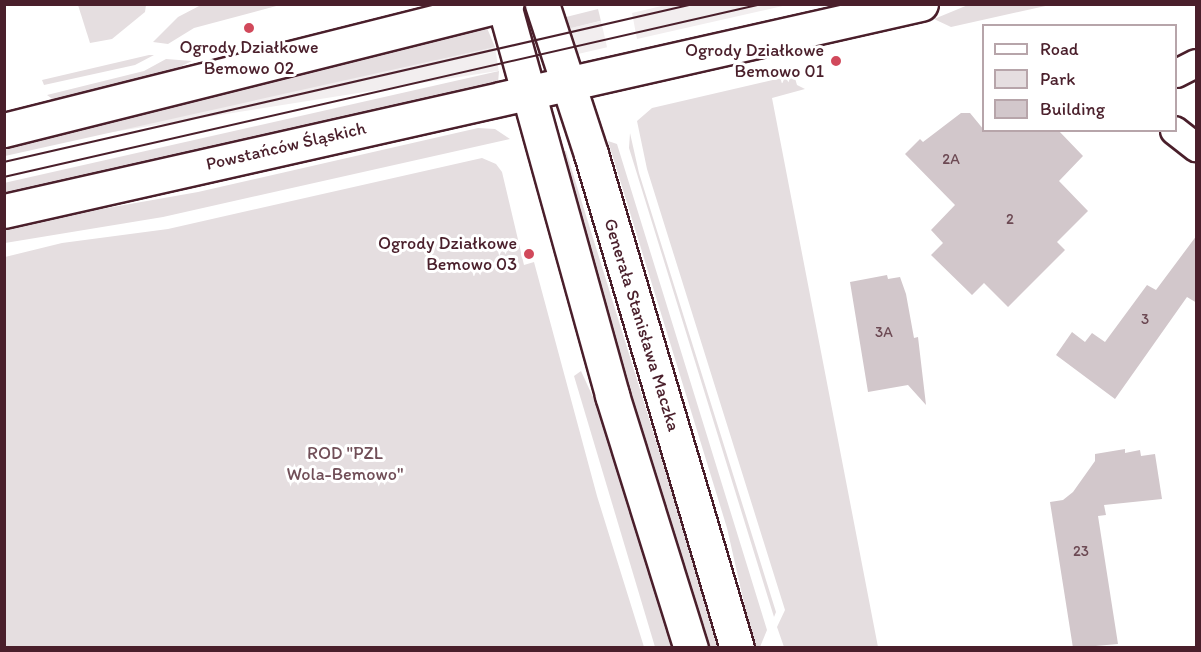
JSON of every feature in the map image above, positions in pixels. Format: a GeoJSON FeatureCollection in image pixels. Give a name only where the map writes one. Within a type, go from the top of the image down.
{"type":"FeatureCollection","features":[{"type":"Feature","properties":{"kind":"main road","name":"Generała Stanisława Maczka"},"geometry":{"type":"LineString","coordinates":[[542,4],[737,648]]}},
{"type":"Feature","properties":{"kind":"main road","name":"Powstańców Śląskich"},"geometry":{"type":"LineString","coordinates":[[4,211],[526,91],[921,4]]}},
{"type":"Feature","properties":{"kind":"main road"},"geometry":{"type":"LineString","coordinates":[[4,130],[505,5],[526,91],[612,395],[691,648]]}},
{"type":"Feature","properties":{"kind":"street"},"geometry":{"type":"LineString","coordinates":[[1177,73],[1197,63]]}},
{"type":"Feature","properties":{"kind":"street"},"geometry":{"type":"LineString","coordinates":[[1177,132],[1197,147]]}},
{"type":"Feature","properties":{"kind":"shaded area"},"geometry":{"type":"Polygon","coordinates":[[[670,4],[787,5],[637,39],[632,13],[670,4]]]}},
{"type":"Feature","properties":{"kind":"shaded area"},"geometry":{"type":"Polygon","coordinates":[[[601,21],[607,47],[566,57],[560,30],[601,21]]]}},
{"type":"Feature","properties":{"kind":"shaded area"},"geometry":{"type":"Polygon","coordinates":[[[495,47],[499,71],[4,149],[4,125],[495,47]]]}},
{"type":"Feature","properties":{"kind":"green space"},"geometry":{"type":"Polygon","coordinates":[[[78,4],[146,5],[145,12],[112,39],[90,43],[78,4]]]}},
{"type":"Feature","properties":{"kind":"green space"},"geometry":{"type":"Polygon","coordinates":[[[201,5],[280,5],[194,28],[168,44],[153,42],[178,17],[201,5]]]}},
{"type":"Feature","properties":{"kind":"green space"},"geometry":{"type":"Polygon","coordinates":[[[968,5],[1050,5],[951,27],[934,19],[968,5]]]}},
{"type":"Feature","properties":{"kind":"green space"},"geometry":{"type":"Polygon","coordinates":[[[598,9],[601,21],[565,30],[562,18],[598,9]]]}},
{"type":"Feature","properties":{"kind":"green space"},"geometry":{"type":"Polygon","coordinates":[[[469,28],[487,28],[495,47],[5,156],[4,146],[469,28]]]}},
{"type":"Feature","properties":{"kind":"green space"},"geometry":{"type":"Polygon","coordinates":[[[154,55],[135,65],[44,85],[42,80],[154,55]]]}},
{"type":"Feature","properties":{"kind":"green space"},"geometry":{"type":"Polygon","coordinates":[[[166,59],[192,61],[153,80],[55,101],[47,95],[144,71],[166,59]]]}},
{"type":"Feature","properties":{"kind":"green space"},"geometry":{"type":"Polygon","coordinates":[[[499,71],[498,83],[5,197],[4,183],[499,71]]]}},
{"type":"Feature","properties":{"kind":"green space"},"geometry":{"type":"Polygon","coordinates":[[[794,75],[797,85],[805,89],[772,98],[878,647],[784,647],[777,627],[785,610],[647,169],[637,121],[652,108],[794,75]]]}},
{"type":"Feature","properties":{"kind":"green space"},"geometry":{"type":"Polygon","coordinates":[[[478,128],[495,129],[510,139],[163,217],[5,243],[5,226],[198,192],[478,128]]]}},
{"type":"Feature","properties":{"kind":"green space"},"geometry":{"type":"Polygon","coordinates":[[[630,133],[639,173],[776,612],[774,617],[629,148],[630,133]]]}},
{"type":"Feature","properties":{"kind":"green space"},"geometry":{"type":"Polygon","coordinates":[[[608,141],[617,144],[767,630],[760,647],[754,647],[727,528],[608,141]]]}},
{"type":"Feature","properties":{"kind":"green space"},"geometry":{"type":"Polygon","coordinates":[[[566,151],[720,647],[706,647],[611,336],[560,153],[566,151]]]}},
{"type":"Feature","properties":{"kind":"green space","name":"ROD \"PZL Wola-Bemowo\""},"geometry":{"type":"Polygon","coordinates":[[[482,158],[496,164],[502,172],[524,265],[534,262],[597,496],[644,647],[5,647],[5,257],[62,243],[168,229],[482,158]]]}},
{"type":"Feature","properties":{"kind":"green space"},"geometry":{"type":"Polygon","coordinates":[[[581,371],[604,421],[674,647],[655,647],[574,376],[581,371]]]}},
{"type":"Feature","properties":{"kind":"building"},"geometry":{"type":"Polygon","coordinates":[[[961,113],[970,113],[982,128],[982,132],[1060,132],[1083,156],[1059,181],[1088,211],[1057,242],[1065,250],[1008,307],[984,283],[972,295],[931,255],[943,243],[931,230],[955,205],[905,154],[920,139],[923,142],[961,113]]]}},
{"type":"Feature","properties":{"kind":"building"},"geometry":{"type":"Polygon","coordinates":[[[1197,235],[1197,303],[1187,297],[1115,399],[1056,355],[1072,332],[1085,342],[1092,333],[1105,342],[1147,285],[1156,290],[1197,235]]]}},
{"type":"Feature","properties":{"kind":"building"},"geometry":{"type":"Polygon","coordinates":[[[887,275],[888,279],[900,277],[906,294],[914,338],[918,337],[926,405],[908,385],[868,392],[850,282],[887,275]]]}},
{"type":"Feature","properties":{"kind":"building"},"geometry":{"type":"Polygon","coordinates":[[[1125,449],[1125,453],[1140,450],[1141,456],[1155,454],[1162,499],[1104,505],[1106,515],[1098,516],[1118,644],[1073,648],[1050,502],[1063,500],[1073,492],[1095,461],[1095,454],[1125,449]]]}},
{"type":"Feature","properties":{"kind":"tram line"},"geometry":{"type":"LineString","coordinates":[[4,162],[694,4]]}},
{"type":"Feature","properties":{"kind":"tram line"},"geometry":{"type":"LineString","coordinates":[[4,177],[762,4]]}},
{"type":"Feature","properties":{"kind":"place","name":"Ogrody Działkowe Bemowo 02"},"geometry":{"type":"Point","coordinates":[249,28]}},
{"type":"Feature","properties":{"kind":"place","name":"Ogrody Działkowe Bemowo 01"},"geometry":{"type":"Point","coordinates":[836,61]}},
{"type":"Feature","properties":{"kind":"place","name":"Ogrody Działkowe Bemowo 03"},"geometry":{"type":"Point","coordinates":[529,254]}}]}
